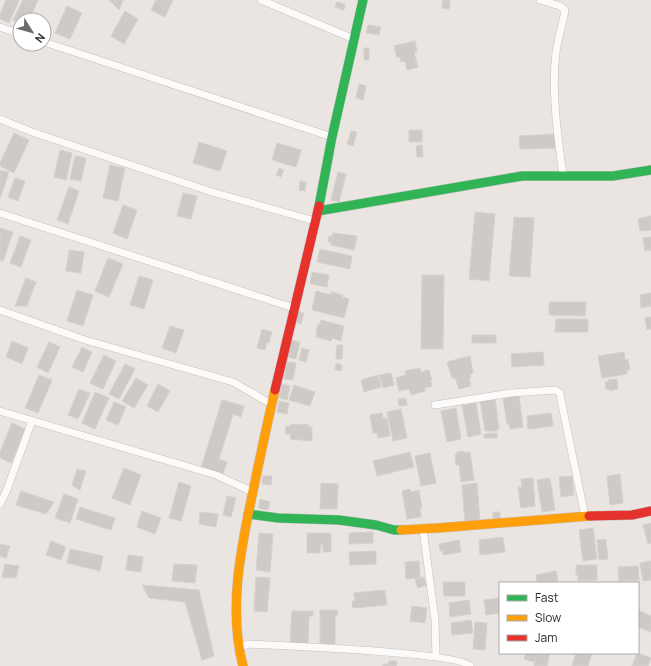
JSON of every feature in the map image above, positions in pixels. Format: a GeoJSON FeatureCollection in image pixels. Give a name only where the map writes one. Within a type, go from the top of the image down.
{"type":"FeatureCollection","features":[{"type":"Feature","properties":{"kind":"street"},"geometry":{"type":"LineString","coordinates":[[261,0],[354,39]]}},
{"type":"Feature","properties":{"kind":"street"},"geometry":{"type":"LineString","coordinates":[[243,666],[238,647],[237,595],[241,548],[271,404],[318,211],[332,137],[363,0]]}},
{"type":"Feature","properties":{"kind":"street"},"geometry":{"type":"LineString","coordinates":[[540,0],[560,6],[565,10],[556,52],[555,76],[558,140],[563,176]]}},
{"type":"Feature","properties":{"kind":"street"},"geometry":{"type":"LineString","coordinates":[[0,27],[12,31]]}},
{"type":"Feature","properties":{"kind":"street"},"geometry":{"type":"LineString","coordinates":[[52,45],[332,137]]}},
{"type":"Feature","properties":{"kind":"street"},"geometry":{"type":"LineString","coordinates":[[0,119],[32,132],[212,192],[315,221]]}},
{"type":"Feature","properties":{"kind":"street"},"geometry":{"type":"LineString","coordinates":[[318,211],[522,176],[613,176],[651,170]]}},
{"type":"Feature","properties":{"kind":"street"},"geometry":{"type":"LineString","coordinates":[[0,213],[294,308]]}},
{"type":"Feature","properties":{"kind":"street"},"geometry":{"type":"LineString","coordinates":[[0,310],[85,340],[232,382],[271,404]]}},
{"type":"Feature","properties":{"kind":"street"},"geometry":{"type":"LineString","coordinates":[[435,405],[512,393],[555,390],[560,393],[585,516]]}},
{"type":"Feature","properties":{"kind":"street"},"geometry":{"type":"LineString","coordinates":[[0,411],[216,475],[253,492]]}},
{"type":"Feature","properties":{"kind":"street"},"geometry":{"type":"LineString","coordinates":[[0,504],[6,492],[32,421]]}},
{"type":"Feature","properties":{"kind":"street"},"geometry":{"type":"LineString","coordinates":[[248,514],[278,518],[339,520],[376,525],[394,530],[585,516],[632,515],[651,511]]}},
{"type":"Feature","properties":{"kind":"street"},"geometry":{"type":"LineString","coordinates":[[422,529],[435,620],[436,657]]}},
{"type":"Feature","properties":{"kind":"street"},"geometry":{"type":"LineString","coordinates":[[238,647],[249,644],[364,650],[452,659],[467,663],[470,666]]}},
{"type":"Feature","properties":{"kind":"building"},"geometry":{"type":"Polygon","coordinates":[[[6,0],[19,0],[14,12],[12,12],[9,23],[0,19],[0,14],[6,0]]]}},
{"type":"Feature","properties":{"kind":"building"},"geometry":{"type":"Polygon","coordinates":[[[23,0],[38,0],[33,12],[17,12],[23,0]]]}},
{"type":"Feature","properties":{"kind":"building"},"geometry":{"type":"Polygon","coordinates":[[[109,0],[123,0],[119,10],[109,0]]]}},
{"type":"Feature","properties":{"kind":"building"},"geometry":{"type":"Polygon","coordinates":[[[156,0],[173,0],[165,17],[151,10],[156,0]]]}},
{"type":"Feature","properties":{"kind":"building"},"geometry":{"type":"Polygon","coordinates":[[[443,0],[450,0],[449,9],[442,8],[443,0]]]}},
{"type":"Feature","properties":{"kind":"building"},"geometry":{"type":"Polygon","coordinates":[[[337,2],[345,4],[344,10],[335,7],[337,2]]]}},
{"type":"Feature","properties":{"kind":"building"},"geometry":{"type":"Polygon","coordinates":[[[67,6],[82,13],[70,39],[55,33],[67,6]]]}},
{"type":"Feature","properties":{"kind":"building"},"geometry":{"type":"Polygon","coordinates":[[[125,11],[138,19],[124,44],[111,36],[125,11]]]}},
{"type":"Feature","properties":{"kind":"building"},"geometry":{"type":"Polygon","coordinates":[[[368,25],[381,27],[379,35],[366,33],[368,25]]]}},
{"type":"Feature","properties":{"kind":"building"},"geometry":{"type":"Polygon","coordinates":[[[415,41],[417,52],[414,52],[418,67],[407,70],[405,61],[401,62],[400,57],[397,58],[394,46],[415,41]]]}},
{"type":"Feature","properties":{"kind":"building"},"geometry":{"type":"Polygon","coordinates":[[[364,48],[369,48],[369,60],[364,60],[364,48]]]}},
{"type":"Feature","properties":{"kind":"building"},"geometry":{"type":"Polygon","coordinates":[[[359,84],[366,86],[363,100],[356,98],[359,84]]]}},
{"type":"Feature","properties":{"kind":"building"},"geometry":{"type":"Polygon","coordinates":[[[409,130],[422,130],[422,142],[409,142],[409,130]]]}},
{"type":"Feature","properties":{"kind":"building"},"geometry":{"type":"Polygon","coordinates":[[[351,131],[357,132],[353,146],[347,144],[351,131]]]}},
{"type":"Feature","properties":{"kind":"building"},"geometry":{"type":"Polygon","coordinates":[[[14,133],[29,140],[14,173],[0,166],[0,163],[14,133]]]}},
{"type":"Feature","properties":{"kind":"building"},"geometry":{"type":"Polygon","coordinates":[[[555,134],[555,148],[520,149],[519,136],[555,134]]]}},
{"type":"Feature","properties":{"kind":"building"},"geometry":{"type":"Polygon","coordinates":[[[199,142],[227,151],[220,171],[193,163],[199,142]]]}},
{"type":"Feature","properties":{"kind":"building"},"geometry":{"type":"Polygon","coordinates":[[[277,143],[301,150],[296,167],[272,160],[277,143]]]}},
{"type":"Feature","properties":{"kind":"building"},"geometry":{"type":"Polygon","coordinates":[[[422,145],[423,157],[417,157],[416,146],[422,145]]]}},
{"type":"Feature","properties":{"kind":"building"},"geometry":{"type":"Polygon","coordinates":[[[60,150],[72,153],[66,180],[54,177],[60,150]]]}},
{"type":"Feature","properties":{"kind":"building"},"geometry":{"type":"Polygon","coordinates":[[[75,156],[86,158],[81,181],[70,179],[75,156]]]}},
{"type":"Feature","properties":{"kind":"building"},"geometry":{"type":"Polygon","coordinates":[[[110,165],[125,168],[118,201],[103,198],[110,165]]]}},
{"type":"Feature","properties":{"kind":"building"},"geometry":{"type":"Polygon","coordinates":[[[279,168],[284,170],[281,177],[276,175],[279,168]]]}},
{"type":"Feature","properties":{"kind":"building"},"geometry":{"type":"Polygon","coordinates":[[[0,170],[9,172],[0,198],[0,170]]]}},
{"type":"Feature","properties":{"kind":"building"},"geometry":{"type":"Polygon","coordinates":[[[338,172],[346,174],[339,202],[331,200],[338,172]]]}},
{"type":"Feature","properties":{"kind":"building"},"geometry":{"type":"Polygon","coordinates":[[[15,178],[25,181],[18,201],[8,197],[15,178]]]}},
{"type":"Feature","properties":{"kind":"building"},"geometry":{"type":"Polygon","coordinates":[[[300,181],[306,182],[305,191],[299,190],[300,181]]]}},
{"type":"Feature","properties":{"kind":"building"},"geometry":{"type":"Polygon","coordinates":[[[69,187],[79,191],[68,224],[57,220],[69,187]]]}},
{"type":"Feature","properties":{"kind":"building"},"geometry":{"type":"Polygon","coordinates":[[[183,193],[197,196],[191,219],[177,216],[183,193]]]}},
{"type":"Feature","properties":{"kind":"building"},"geometry":{"type":"Polygon","coordinates":[[[123,205],[137,210],[127,239],[113,233],[123,205]]]}},
{"type":"Feature","properties":{"kind":"building"},"geometry":{"type":"Polygon","coordinates":[[[475,212],[495,214],[489,281],[469,279],[475,212]]]}},
{"type":"Feature","properties":{"kind":"building"},"geometry":{"type":"Polygon","coordinates":[[[651,216],[651,230],[640,231],[638,219],[651,216]]]}},
{"type":"Feature","properties":{"kind":"building"},"geometry":{"type":"Polygon","coordinates":[[[514,217],[534,218],[530,277],[509,276],[514,217]]]}},
{"type":"Feature","properties":{"kind":"building"},"geometry":{"type":"Polygon","coordinates":[[[0,228],[13,232],[3,261],[0,260],[0,228]]]}},
{"type":"Feature","properties":{"kind":"building"},"geometry":{"type":"Polygon","coordinates":[[[333,233],[357,236],[354,250],[331,245],[331,242],[328,242],[329,236],[332,237],[333,233]]]}},
{"type":"Feature","properties":{"kind":"building"},"geometry":{"type":"Polygon","coordinates":[[[20,236],[31,240],[21,267],[10,263],[20,236]]]}},
{"type":"Feature","properties":{"kind":"building"},"geometry":{"type":"Polygon","coordinates":[[[651,237],[651,250],[645,251],[643,238],[651,237]]]}},
{"type":"Feature","properties":{"kind":"building"},"geometry":{"type":"Polygon","coordinates":[[[320,249],[352,256],[350,269],[317,262],[320,249]]]}},
{"type":"Feature","properties":{"kind":"building"},"geometry":{"type":"Polygon","coordinates":[[[69,250],[84,252],[81,273],[66,271],[69,250]]]}},
{"type":"Feature","properties":{"kind":"building"},"geometry":{"type":"Polygon","coordinates":[[[108,258],[123,264],[109,297],[95,291],[108,258]]]}},
{"type":"Feature","properties":{"kind":"building"},"geometry":{"type":"Polygon","coordinates":[[[312,272],[329,275],[327,287],[310,284],[312,272]]]}},
{"type":"Feature","properties":{"kind":"building"},"geometry":{"type":"Polygon","coordinates":[[[422,275],[444,275],[443,349],[421,349],[422,275]]]}},
{"type":"Feature","properties":{"kind":"building"},"geometry":{"type":"Polygon","coordinates":[[[139,276],[153,280],[144,309],[130,305],[139,276]]]}},
{"type":"Feature","properties":{"kind":"building"},"geometry":{"type":"Polygon","coordinates":[[[26,278],[36,282],[27,306],[15,306],[26,278]]]}},
{"type":"Feature","properties":{"kind":"building"},"geometry":{"type":"Polygon","coordinates":[[[77,290],[93,295],[83,326],[67,321],[77,290]]]}},
{"type":"Feature","properties":{"kind":"building"},"geometry":{"type":"Polygon","coordinates":[[[316,291],[331,295],[331,292],[343,295],[342,297],[349,299],[344,318],[312,310],[316,291]]]}},
{"type":"Feature","properties":{"kind":"building"},"geometry":{"type":"Polygon","coordinates":[[[651,293],[651,306],[641,308],[640,295],[651,293]]]}},
{"type":"Feature","properties":{"kind":"building"},"geometry":{"type":"Polygon","coordinates":[[[549,302],[586,302],[585,316],[549,315],[549,302]]]}},
{"type":"Feature","properties":{"kind":"building"},"geometry":{"type":"Polygon","coordinates":[[[298,312],[304,313],[301,324],[296,322],[298,312]]]}},
{"type":"Feature","properties":{"kind":"building"},"geometry":{"type":"Polygon","coordinates":[[[651,317],[651,329],[647,330],[645,318],[651,317]]]}},
{"type":"Feature","properties":{"kind":"building"},"geometry":{"type":"Polygon","coordinates":[[[556,319],[588,319],[588,332],[555,332],[556,319]]]}},
{"type":"Feature","properties":{"kind":"building"},"geometry":{"type":"Polygon","coordinates":[[[321,320],[344,326],[341,341],[332,338],[331,341],[316,337],[318,324],[320,324],[321,320]]]}},
{"type":"Feature","properties":{"kind":"building"},"geometry":{"type":"Polygon","coordinates":[[[170,326],[184,330],[176,353],[162,348],[170,326]]]}},
{"type":"Feature","properties":{"kind":"building"},"geometry":{"type":"Polygon","coordinates":[[[262,329],[272,332],[265,350],[257,348],[262,329]]]}},
{"type":"Feature","properties":{"kind":"building"},"geometry":{"type":"Polygon","coordinates":[[[472,335],[496,335],[496,343],[472,343],[472,335]]]}},
{"type":"Feature","properties":{"kind":"building"},"geometry":{"type":"Polygon","coordinates":[[[291,340],[300,342],[296,359],[288,357],[291,340]]]}},
{"type":"Feature","properties":{"kind":"building"},"geometry":{"type":"Polygon","coordinates":[[[12,341],[28,348],[22,364],[6,357],[12,341]]]}},
{"type":"Feature","properties":{"kind":"building"},"geometry":{"type":"Polygon","coordinates":[[[49,342],[60,347],[48,373],[37,367],[49,342]]]}},
{"type":"Feature","properties":{"kind":"building"},"geometry":{"type":"Polygon","coordinates":[[[337,345],[343,345],[342,359],[336,359],[337,345]]]}},
{"type":"Feature","properties":{"kind":"building"},"geometry":{"type":"Polygon","coordinates":[[[82,347],[92,352],[83,372],[72,367],[82,347]]]}},
{"type":"Feature","properties":{"kind":"building"},"geometry":{"type":"Polygon","coordinates":[[[302,348],[309,350],[306,362],[299,360],[302,348]]]}},
{"type":"Feature","properties":{"kind":"building"},"geometry":{"type":"Polygon","coordinates":[[[543,352],[544,365],[512,367],[511,354],[543,352]]]}},
{"type":"Feature","properties":{"kind":"building"},"geometry":{"type":"Polygon","coordinates":[[[624,352],[625,360],[628,359],[630,370],[627,370],[627,374],[602,378],[598,356],[624,352]]]}},
{"type":"Feature","properties":{"kind":"building"},"geometry":{"type":"Polygon","coordinates":[[[104,355],[116,361],[103,389],[90,383],[104,355]]]}},
{"type":"Feature","properties":{"kind":"building"},"geometry":{"type":"Polygon","coordinates":[[[470,356],[473,373],[470,374],[471,378],[469,378],[471,386],[459,389],[455,378],[452,378],[447,362],[470,356]]]}},
{"type":"Feature","properties":{"kind":"building"},"geometry":{"type":"Polygon","coordinates":[[[287,362],[296,363],[293,380],[284,379],[287,362]]]}},
{"type":"Feature","properties":{"kind":"building"},"geometry":{"type":"Polygon","coordinates":[[[336,363],[342,365],[341,371],[335,370],[336,363]]]}},
{"type":"Feature","properties":{"kind":"building"},"geometry":{"type":"Polygon","coordinates":[[[125,364],[135,369],[119,399],[109,394],[125,364]]]}},
{"type":"Feature","properties":{"kind":"building"},"geometry":{"type":"Polygon","coordinates":[[[420,368],[421,372],[429,370],[432,386],[425,388],[425,391],[411,395],[409,389],[399,391],[396,378],[406,375],[405,371],[420,368]]]}},
{"type":"Feature","properties":{"kind":"building"},"geometry":{"type":"Polygon","coordinates":[[[391,373],[394,385],[383,388],[379,375],[391,373]]]}},
{"type":"Feature","properties":{"kind":"building"},"geometry":{"type":"Polygon","coordinates":[[[39,375],[52,380],[38,413],[25,408],[39,375]]]}},
{"type":"Feature","properties":{"kind":"building"},"geometry":{"type":"Polygon","coordinates":[[[378,375],[381,387],[364,392],[361,380],[378,375]]]}},
{"type":"Feature","properties":{"kind":"building"},"geometry":{"type":"Polygon","coordinates":[[[136,378],[148,385],[134,408],[122,401],[136,378]]]}},
{"type":"Feature","properties":{"kind":"building"},"geometry":{"type":"Polygon","coordinates":[[[617,379],[618,389],[609,391],[609,389],[606,389],[605,382],[608,382],[608,380],[617,379]]]}},
{"type":"Feature","properties":{"kind":"building"},"geometry":{"type":"Polygon","coordinates":[[[158,384],[170,391],[158,412],[147,406],[158,384]]]}},
{"type":"Feature","properties":{"kind":"building"},"geometry":{"type":"Polygon","coordinates":[[[282,384],[290,386],[287,400],[279,398],[282,384]]]}},
{"type":"Feature","properties":{"kind":"building"},"geometry":{"type":"Polygon","coordinates":[[[294,385],[315,392],[310,406],[289,400],[294,385]]]}},
{"type":"Feature","properties":{"kind":"building"},"geometry":{"type":"Polygon","coordinates":[[[79,389],[90,393],[78,419],[68,415],[79,389]]]}},
{"type":"Feature","properties":{"kind":"building"},"geometry":{"type":"Polygon","coordinates":[[[95,392],[109,398],[95,429],[82,423],[95,392]]]}},
{"type":"Feature","properties":{"kind":"building"},"geometry":{"type":"Polygon","coordinates":[[[519,396],[523,427],[510,429],[509,424],[507,424],[503,398],[519,396]]]}},
{"type":"Feature","properties":{"kind":"building"},"geometry":{"type":"Polygon","coordinates":[[[406,398],[407,405],[399,406],[398,399],[406,398]]]}},
{"type":"Feature","properties":{"kind":"building"},"geometry":{"type":"Polygon","coordinates":[[[495,398],[499,429],[497,429],[497,431],[485,431],[480,400],[495,398]]]}},
{"type":"Feature","properties":{"kind":"building"},"geometry":{"type":"Polygon","coordinates":[[[222,400],[244,406],[241,417],[233,414],[219,459],[227,462],[223,474],[201,468],[222,400]]]}},
{"type":"Feature","properties":{"kind":"building"},"geometry":{"type":"Polygon","coordinates":[[[279,401],[289,403],[287,414],[277,412],[279,401]]]}},
{"type":"Feature","properties":{"kind":"building"},"geometry":{"type":"Polygon","coordinates":[[[114,402],[126,407],[118,425],[106,420],[114,402]]]}},
{"type":"Feature","properties":{"kind":"building"},"geometry":{"type":"Polygon","coordinates":[[[476,403],[481,434],[468,437],[462,405],[476,403]]]}},
{"type":"Feature","properties":{"kind":"building"},"geometry":{"type":"Polygon","coordinates":[[[456,408],[461,439],[447,442],[441,411],[456,408]]]}},
{"type":"Feature","properties":{"kind":"building"},"geometry":{"type":"Polygon","coordinates":[[[401,409],[407,438],[393,441],[387,412],[401,409]]]}},
{"type":"Feature","properties":{"kind":"building"},"geometry":{"type":"Polygon","coordinates":[[[382,413],[383,418],[387,418],[390,436],[378,438],[377,433],[373,433],[370,415],[382,413]]]}},
{"type":"Feature","properties":{"kind":"building"},"geometry":{"type":"Polygon","coordinates":[[[551,413],[553,426],[528,429],[527,416],[551,413]]]}},
{"type":"Feature","properties":{"kind":"building"},"geometry":{"type":"Polygon","coordinates":[[[12,423],[25,429],[11,463],[0,458],[0,452],[12,423]]]}},
{"type":"Feature","properties":{"kind":"building"},"geometry":{"type":"Polygon","coordinates":[[[291,424],[309,425],[308,427],[312,427],[312,441],[290,439],[291,434],[285,434],[286,426],[291,426],[291,424]]]}},
{"type":"Feature","properties":{"kind":"building"},"geometry":{"type":"Polygon","coordinates":[[[497,433],[497,438],[484,438],[484,434],[497,433]]]}},
{"type":"Feature","properties":{"kind":"building"},"geometry":{"type":"Polygon","coordinates":[[[464,451],[464,453],[470,452],[474,480],[461,482],[459,465],[456,465],[455,455],[457,452],[464,451]]]}},
{"type":"Feature","properties":{"kind":"building"},"geometry":{"type":"Polygon","coordinates":[[[410,452],[414,467],[377,476],[373,461],[410,452]]]}},
{"type":"Feature","properties":{"kind":"building"},"geometry":{"type":"Polygon","coordinates":[[[430,453],[436,483],[421,486],[415,456],[430,453]]]}},
{"type":"Feature","properties":{"kind":"building"},"geometry":{"type":"Polygon","coordinates":[[[124,468],[141,475],[130,505],[112,498],[124,468]]]}},
{"type":"Feature","properties":{"kind":"building"},"geometry":{"type":"Polygon","coordinates":[[[77,469],[86,471],[80,490],[72,485],[77,469]]]}},
{"type":"Feature","properties":{"kind":"building"},"geometry":{"type":"Polygon","coordinates":[[[620,474],[623,503],[610,505],[607,476],[620,474]]]}},
{"type":"Feature","properties":{"kind":"building"},"geometry":{"type":"Polygon","coordinates":[[[263,476],[272,476],[271,485],[262,484],[263,476]]]}},
{"type":"Feature","properties":{"kind":"building"},"geometry":{"type":"Polygon","coordinates":[[[572,476],[574,495],[561,497],[559,477],[572,476]]]}},
{"type":"Feature","properties":{"kind":"building"},"geometry":{"type":"Polygon","coordinates":[[[533,478],[535,506],[521,508],[518,487],[522,487],[521,479],[533,478]]]}},
{"type":"Feature","properties":{"kind":"building"},"geometry":{"type":"Polygon","coordinates":[[[550,478],[555,510],[542,512],[537,480],[550,478]]]}},
{"type":"Feature","properties":{"kind":"building"},"geometry":{"type":"Polygon","coordinates":[[[179,482],[191,486],[181,521],[169,518],[179,482]]]}},
{"type":"Feature","properties":{"kind":"building"},"geometry":{"type":"Polygon","coordinates":[[[321,483],[338,484],[337,509],[320,509],[321,483]]]}},
{"type":"Feature","properties":{"kind":"building"},"geometry":{"type":"Polygon","coordinates":[[[477,483],[480,521],[465,523],[462,485],[477,483]]]}},
{"type":"Feature","properties":{"kind":"building"},"geometry":{"type":"Polygon","coordinates":[[[410,489],[411,492],[419,490],[422,508],[420,508],[421,517],[407,519],[402,491],[410,489]]]}},
{"type":"Feature","properties":{"kind":"building"},"geometry":{"type":"Polygon","coordinates":[[[21,491],[54,502],[46,514],[16,505],[21,491]]]}},
{"type":"Feature","properties":{"kind":"building"},"geometry":{"type":"Polygon","coordinates":[[[64,494],[78,499],[70,523],[55,518],[64,494]]]}},
{"type":"Feature","properties":{"kind":"building"},"geometry":{"type":"Polygon","coordinates":[[[227,496],[236,498],[231,517],[223,515],[227,496]]]}},
{"type":"Feature","properties":{"kind":"building"},"geometry":{"type":"Polygon","coordinates":[[[260,499],[270,502],[268,510],[258,508],[260,499]]]}},
{"type":"Feature","properties":{"kind":"building"},"geometry":{"type":"Polygon","coordinates":[[[80,507],[115,518],[111,530],[76,519],[80,507]]]}},
{"type":"Feature","properties":{"kind":"building"},"geometry":{"type":"Polygon","coordinates":[[[142,511],[161,518],[155,534],[137,527],[142,511]]]}},
{"type":"Feature","properties":{"kind":"building"},"geometry":{"type":"Polygon","coordinates":[[[200,512],[218,514],[216,527],[199,524],[200,512]]]}},
{"type":"Feature","properties":{"kind":"building"},"geometry":{"type":"Polygon","coordinates":[[[493,512],[500,512],[500,519],[493,519],[493,512]]]}},
{"type":"Feature","properties":{"kind":"building"},"geometry":{"type":"Polygon","coordinates":[[[651,523],[651,543],[648,544],[643,525],[651,523]]]}},
{"type":"Feature","properties":{"kind":"building"},"geometry":{"type":"Polygon","coordinates":[[[593,528],[597,559],[583,561],[579,530],[593,528]]]}},
{"type":"Feature","properties":{"kind":"building"},"geometry":{"type":"Polygon","coordinates":[[[373,532],[373,543],[349,544],[349,533],[373,532]]]}},
{"type":"Feature","properties":{"kind":"building"},"geometry":{"type":"Polygon","coordinates":[[[259,533],[273,534],[270,572],[256,570],[259,533]]]}},
{"type":"Feature","properties":{"kind":"building"},"geometry":{"type":"Polygon","coordinates":[[[307,533],[331,533],[331,552],[323,552],[323,544],[321,544],[320,553],[307,553],[307,533]]]}},
{"type":"Feature","properties":{"kind":"building"},"geometry":{"type":"Polygon","coordinates":[[[503,537],[505,552],[480,555],[479,540],[503,537]]]}},
{"type":"Feature","properties":{"kind":"building"},"geometry":{"type":"Polygon","coordinates":[[[606,539],[608,559],[599,560],[597,540],[606,539]]]}},
{"type":"Feature","properties":{"kind":"building"},"geometry":{"type":"Polygon","coordinates":[[[459,540],[461,552],[443,555],[443,551],[440,551],[439,544],[459,540]]]}},
{"type":"Feature","properties":{"kind":"building"},"geometry":{"type":"Polygon","coordinates":[[[51,541],[66,547],[61,560],[46,555],[51,541]]]}},
{"type":"Feature","properties":{"kind":"building"},"geometry":{"type":"Polygon","coordinates":[[[0,544],[10,546],[6,558],[0,556],[0,544]]]}},
{"type":"Feature","properties":{"kind":"building"},"geometry":{"type":"Polygon","coordinates":[[[70,549],[103,556],[100,571],[67,563],[70,549]]]}},
{"type":"Feature","properties":{"kind":"building"},"geometry":{"type":"Polygon","coordinates":[[[376,551],[376,564],[350,565],[349,552],[376,551]]]}},
{"type":"Feature","properties":{"kind":"building"},"geometry":{"type":"Polygon","coordinates":[[[128,555],[143,557],[141,572],[126,570],[128,555]]]}},
{"type":"Feature","properties":{"kind":"building"},"geometry":{"type":"Polygon","coordinates":[[[419,561],[420,578],[406,579],[405,562],[419,561]]]}},
{"type":"Feature","properties":{"kind":"building"},"geometry":{"type":"Polygon","coordinates":[[[651,561],[651,580],[643,581],[640,563],[651,561]]]}},
{"type":"Feature","properties":{"kind":"building"},"geometry":{"type":"Polygon","coordinates":[[[5,564],[19,566],[16,578],[2,577],[5,564]]]}},
{"type":"Feature","properties":{"kind":"building"},"geometry":{"type":"Polygon","coordinates":[[[174,564],[197,565],[195,583],[172,581],[174,564]]]}},
{"type":"Feature","properties":{"kind":"building"},"geometry":{"type":"Polygon","coordinates":[[[576,565],[597,565],[597,580],[578,581],[578,575],[576,575],[576,565]]]}},
{"type":"Feature","properties":{"kind":"building"},"geometry":{"type":"Polygon","coordinates":[[[638,566],[639,580],[619,581],[618,567],[638,566]]]}},
{"type":"Feature","properties":{"kind":"building"},"geometry":{"type":"Polygon","coordinates":[[[556,571],[558,581],[537,582],[536,575],[556,571]]]}},
{"type":"Feature","properties":{"kind":"building"},"geometry":{"type":"Polygon","coordinates":[[[256,577],[270,578],[267,612],[254,611],[256,577]]]}},
{"type":"Feature","properties":{"kind":"building"},"geometry":{"type":"Polygon","coordinates":[[[424,577],[426,585],[418,588],[415,580],[424,577]]]}},
{"type":"Feature","properties":{"kind":"building"},"geometry":{"type":"Polygon","coordinates":[[[443,582],[465,582],[465,596],[444,596],[443,582]]]}},
{"type":"Feature","properties":{"kind":"building"},"geometry":{"type":"Polygon","coordinates":[[[142,585],[199,590],[214,656],[202,660],[185,602],[149,598],[142,585]]]}},
{"type":"Feature","properties":{"kind":"building"},"geometry":{"type":"Polygon","coordinates":[[[385,590],[387,605],[353,608],[352,601],[355,601],[354,593],[385,590]]]}},
{"type":"Feature","properties":{"kind":"building"},"geometry":{"type":"Polygon","coordinates":[[[499,598],[499,613],[486,615],[484,600],[499,598]]]}},
{"type":"Feature","properties":{"kind":"building"},"geometry":{"type":"Polygon","coordinates":[[[469,600],[471,614],[450,617],[449,603],[469,600]]]}},
{"type":"Feature","properties":{"kind":"building"},"geometry":{"type":"Polygon","coordinates":[[[412,606],[427,608],[425,623],[410,621],[412,606]]]}},
{"type":"Feature","properties":{"kind":"building"},"geometry":{"type":"Polygon","coordinates":[[[320,610],[338,610],[337,616],[335,616],[335,644],[320,644],[320,610]]]}},
{"type":"Feature","properties":{"kind":"building"},"geometry":{"type":"Polygon","coordinates":[[[639,610],[651,616],[651,632],[639,627],[639,610]]]}},
{"type":"Feature","properties":{"kind":"building"},"geometry":{"type":"Polygon","coordinates":[[[292,611],[313,611],[313,616],[309,616],[308,644],[290,643],[292,611]]]}},
{"type":"Feature","properties":{"kind":"building"},"geometry":{"type":"Polygon","coordinates":[[[471,620],[473,633],[452,635],[451,623],[471,620]]]}},
{"type":"Feature","properties":{"kind":"building"},"geometry":{"type":"Polygon","coordinates":[[[475,622],[487,623],[485,650],[473,649],[475,622]]]}},
{"type":"Feature","properties":{"kind":"building"},"geometry":{"type":"Polygon","coordinates":[[[526,654],[537,654],[535,662],[524,659],[526,654]]]}},
{"type":"Feature","properties":{"kind":"building"},"geometry":{"type":"Polygon","coordinates":[[[537,654],[550,654],[547,666],[534,666],[537,654]]]}},
{"type":"Feature","properties":{"kind":"building"},"geometry":{"type":"Polygon","coordinates":[[[576,654],[592,654],[588,666],[572,666],[576,654]]]}},
{"type":"Feature","properties":{"kind":"building"},"geometry":{"type":"Polygon","coordinates":[[[637,654],[651,658],[648,666],[632,666],[637,654]]]}},
{"type":"Feature","properties":{"kind":"building"},"geometry":{"type":"Polygon","coordinates":[[[389,661],[397,661],[396,666],[383,666],[383,664],[388,664],[389,661]]]}},
{"type":"Feature","properties":{"kind":"traffic: fast"},"geometry":{"type":"LineString","coordinates":[[319,206],[332,137],[363,0]]}},
{"type":"Feature","properties":{"kind":"traffic: fast"},"geometry":{"type":"LineString","coordinates":[[318,211],[522,176],[613,176],[651,170]]}},
{"type":"Feature","properties":{"kind":"traffic: fast"},"geometry":{"type":"LineString","coordinates":[[248,514],[278,518],[339,520],[401,530]]}},
{"type":"Feature","properties":{"kind":"traffic: slow"},"geometry":{"type":"LineString","coordinates":[[243,666],[237,623],[236,601],[238,578],[244,534],[275,390]]}},
{"type":"Feature","properties":{"kind":"traffic: slow"},"geometry":{"type":"LineString","coordinates":[[401,530],[589,516]]}},
{"type":"Feature","properties":{"kind":"traffic: jam"},"geometry":{"type":"LineString","coordinates":[[275,390],[319,206]]}},
{"type":"Feature","properties":{"kind":"traffic: jam"},"geometry":{"type":"LineString","coordinates":[[589,516],[632,515],[651,511]]}}]}
